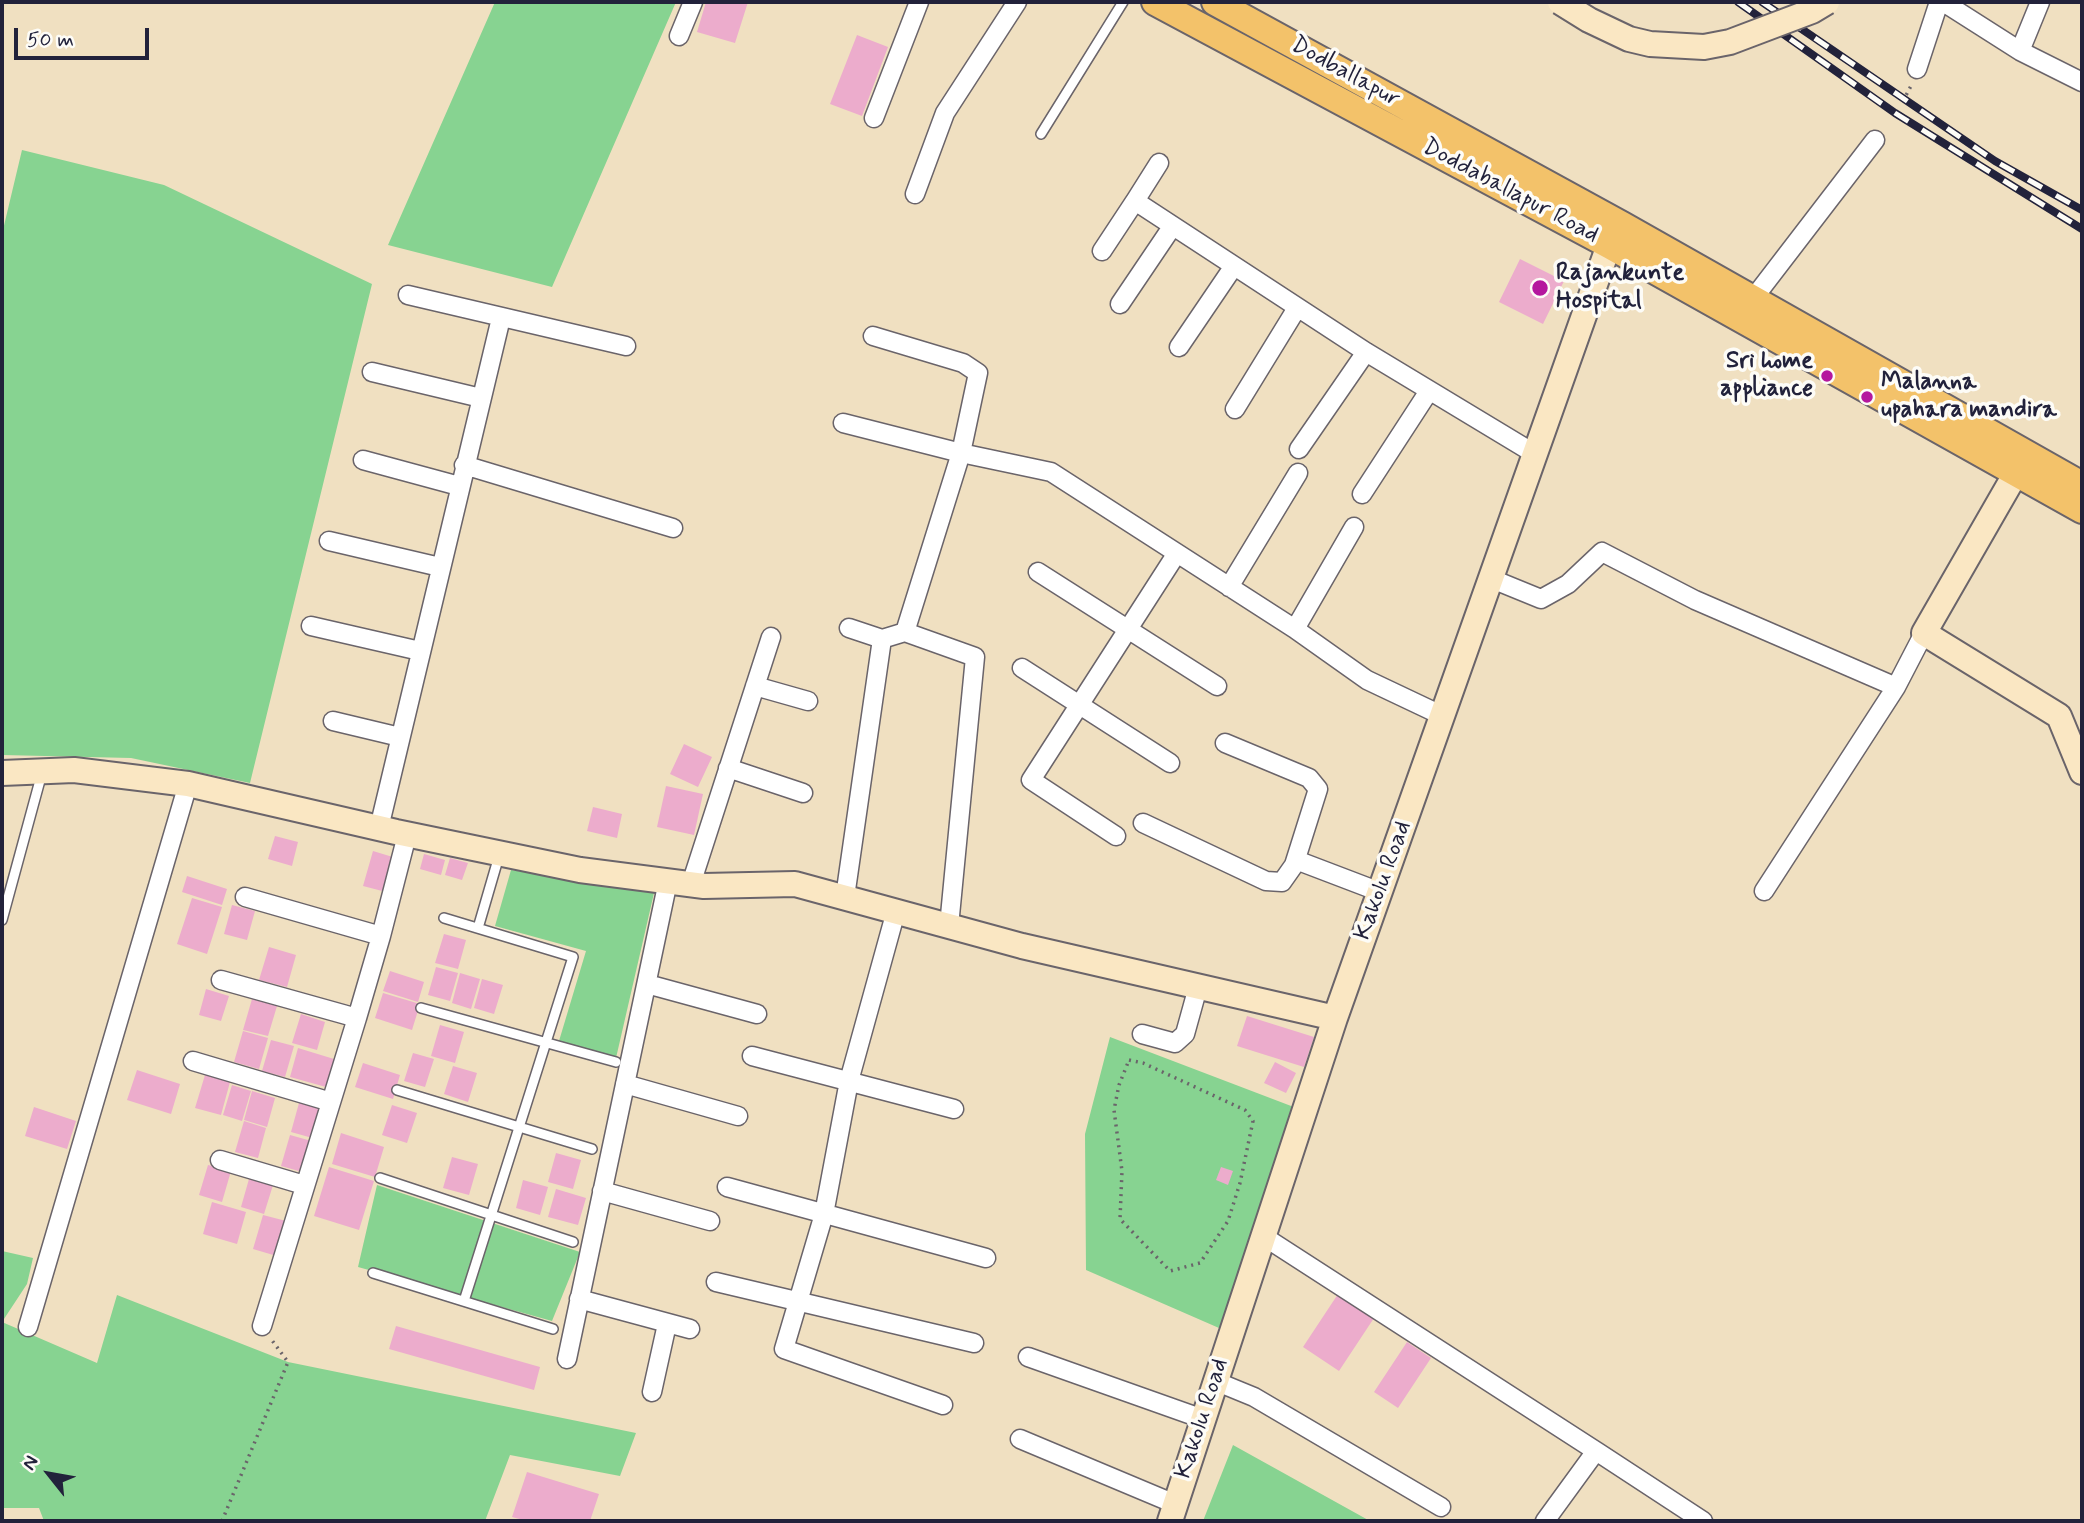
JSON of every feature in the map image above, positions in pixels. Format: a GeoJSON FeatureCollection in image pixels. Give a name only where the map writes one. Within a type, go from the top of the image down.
{"type":"FeatureCollection","features":[{"type":"Feature","properties":{"kind":"main road","name":"Doddaballapur Road"},"geometry":{"type":"LineString","coordinates":[[1155,2],[1615,235],[2021,464],[2082,510]]}},
{"type":"Feature","properties":{"kind":"main road","name":"Dodballapur"},"geometry":{"type":"LineString","coordinates":[[1215,2],[1615,235]]}},
{"type":"Feature","properties":{"kind":"main road"},"geometry":{"type":"LineString","coordinates":[[1560,2],[1589,20],[1629,39],[1650,44],[1704,47],[1730,42],[1812,11],[1827,2]]}},
{"type":"Feature","properties":{"kind":"main road","name":"Kakolu Road"},"geometry":{"type":"LineString","coordinates":[[1172,1513],[1335,1018],[1615,235]]}},
{"type":"Feature","properties":{"kind":"main road","name":"Doddaballapur Road"},"geometry":{"type":"LineString","coordinates":[[2021,464],[2082,485]]}},
{"type":"Feature","properties":{"kind":"main road"},"geometry":{"type":"LineString","coordinates":[[2021,464],[1924,634],[2059,716],[2082,772]]}},
{"type":"Feature","properties":{"kind":"main road"},"geometry":{"type":"LineString","coordinates":[[2,772],[74,770],[188,784],[407,835],[580,870],[680,882],[795,884],[949,926],[1335,1018]]}},
{"type":"Feature","properties":{"kind":"street"},"geometry":{"type":"LineString","coordinates":[[678,36],[693,2]]}},
{"type":"Feature","properties":{"kind":"street"},"geometry":{"type":"LineString","coordinates":[[874,118],[919,2]]}},
{"type":"Feature","properties":{"kind":"street"},"geometry":{"type":"LineString","coordinates":[[915,194],[945,113],[1017,2]]}},
{"type":"Feature","properties":{"kind":"street"},"geometry":{"type":"LineString","coordinates":[[1917,69],[1941,2],[2020,51],[2081,78]]}},
{"type":"Feature","properties":{"kind":"street"},"geometry":{"type":"LineString","coordinates":[[2020,51],[2040,2]]}},
{"type":"Feature","properties":{"kind":"street"},"geometry":{"type":"LineString","coordinates":[[1744,310],[1875,139]]}},
{"type":"Feature","properties":{"kind":"street"},"geometry":{"type":"LineString","coordinates":[[1102,251],[1159,163]]}},
{"type":"Feature","properties":{"kind":"street"},"geometry":{"type":"LineString","coordinates":[[1135,201],[1366,352],[1535,454]]}},
{"type":"Feature","properties":{"kind":"street"},"geometry":{"type":"LineString","coordinates":[[1120,304],[1172,227]]}},
{"type":"Feature","properties":{"kind":"street"},"geometry":{"type":"LineString","coordinates":[[1179,347],[1234,266]]}},
{"type":"Feature","properties":{"kind":"street"},"geometry":{"type":"LineString","coordinates":[[408,295],[626,346]]}},
{"type":"Feature","properties":{"kind":"street"},"geometry":{"type":"LineString","coordinates":[[1235,409],[1297,308]]}},
{"type":"Feature","properties":{"kind":"street"},"geometry":{"type":"LineString","coordinates":[[379,828],[501,318]]}},
{"type":"Feature","properties":{"kind":"street"},"geometry":{"type":"LineString","coordinates":[[873,336],[963,363],[978,373],[961,453],[905,632]]}},
{"type":"Feature","properties":{"kind":"street"},"geometry":{"type":"LineString","coordinates":[[1299,449],[1366,352]]}},
{"type":"Feature","properties":{"kind":"street"},"geometry":{"type":"LineString","coordinates":[[372,372],[481,398]]}},
{"type":"Feature","properties":{"kind":"street"},"geometry":{"type":"LineString","coordinates":[[1362,494],[1429,391]]}},
{"type":"Feature","properties":{"kind":"street"},"geometry":{"type":"LineString","coordinates":[[843,423],[961,453],[1051,472],[1295,629],[1367,680],[1443,716]]}},
{"type":"Feature","properties":{"kind":"street"},"geometry":{"type":"LineString","coordinates":[[363,460],[460,486]]}},
{"type":"Feature","properties":{"kind":"street"},"geometry":{"type":"LineString","coordinates":[[464,465],[673,528]]}},
{"type":"Feature","properties":{"kind":"street"},"geometry":{"type":"LineString","coordinates":[[1229,587],[1298,472]]}},
{"type":"Feature","properties":{"kind":"street"},"geometry":{"type":"LineString","coordinates":[[1295,629],[1354,527]]}},
{"type":"Feature","properties":{"kind":"street"},"geometry":{"type":"LineString","coordinates":[[329,541],[440,568]]}},
{"type":"Feature","properties":{"kind":"street"},"geometry":{"type":"LineString","coordinates":[[1492,579],[1541,599],[1568,584],[1602,552],[1695,600],[1896,687]]}},
{"type":"Feature","properties":{"kind":"street"},"geometry":{"type":"LineString","coordinates":[[1116,836],[1031,780],[1177,553]]}},
{"type":"Feature","properties":{"kind":"street"},"geometry":{"type":"LineString","coordinates":[[1038,572],[1217,686]]}},
{"type":"Feature","properties":{"kind":"street"},"geometry":{"type":"LineString","coordinates":[[311,626],[421,651]]}},
{"type":"Feature","properties":{"kind":"street"},"geometry":{"type":"LineString","coordinates":[[849,628],[882,639],[905,632],[975,657],[949,926]]}},
{"type":"Feature","properties":{"kind":"street"},"geometry":{"type":"LineString","coordinates":[[1764,891],[1896,687],[1924,634]]}},
{"type":"Feature","properties":{"kind":"street"},"geometry":{"type":"LineString","coordinates":[[567,1359],[647,984],[680,882],[728,768],[771,638]]}},
{"type":"Feature","properties":{"kind":"street"},"geometry":{"type":"LineString","coordinates":[[845,897],[882,639]]}},
{"type":"Feature","properties":{"kind":"street"},"geometry":{"type":"LineString","coordinates":[[1022,668],[1170,763]]}},
{"type":"Feature","properties":{"kind":"street"},"geometry":{"type":"LineString","coordinates":[[755,686],[808,701]]}},
{"type":"Feature","properties":{"kind":"street"},"geometry":{"type":"LineString","coordinates":[[333,721],[400,737]]}},
{"type":"Feature","properties":{"kind":"street"},"geometry":{"type":"LineString","coordinates":[[1143,823],[1266,881],[1282,882],[1296,860],[1317,798],[1316,783],[1225,743]]}},
{"type":"Feature","properties":{"kind":"street"},"geometry":{"type":"LineString","coordinates":[[728,768],[803,793]]}},
{"type":"Feature","properties":{"kind":"street"},"geometry":{"type":"LineString","coordinates":[[28,1327],[188,784]]}},
{"type":"Feature","properties":{"kind":"street"},"geometry":{"type":"LineString","coordinates":[[262,1326],[381,936],[407,835]]}},
{"type":"Feature","properties":{"kind":"street"},"geometry":{"type":"LineString","coordinates":[[1296,860],[1380,892]]}},
{"type":"Feature","properties":{"kind":"street"},"geometry":{"type":"LineString","coordinates":[[245,897],[381,936]]}},
{"type":"Feature","properties":{"kind":"street"},"geometry":{"type":"LineString","coordinates":[[896,911],[849,1082],[824,1213],[796,1300],[784,1349],[943,1405]]}},
{"type":"Feature","properties":{"kind":"street"},"geometry":{"type":"LineString","coordinates":[[221,980],[356,1018]]}},
{"type":"Feature","properties":{"kind":"street"},"geometry":{"type":"LineString","coordinates":[[647,984],[757,1014]]}},
{"type":"Feature","properties":{"kind":"street"},"geometry":{"type":"LineString","coordinates":[[1142,1034],[1175,1042],[1185,1034],[1198,987]]}},
{"type":"Feature","properties":{"kind":"street"},"geometry":{"type":"LineString","coordinates":[[752,1056],[954,1109]]}},
{"type":"Feature","properties":{"kind":"street"},"geometry":{"type":"LineString","coordinates":[[193,1061],[331,1102]]}},
{"type":"Feature","properties":{"kind":"street"},"geometry":{"type":"LineString","coordinates":[[625,1084],[738,1116]]}},
{"type":"Feature","properties":{"kind":"street"},"geometry":{"type":"LineString","coordinates":[[220,1160],[304,1185]]}},
{"type":"Feature","properties":{"kind":"street"},"geometry":{"type":"LineString","coordinates":[[727,1187],[986,1258]]}},
{"type":"Feature","properties":{"kind":"street"},"geometry":{"type":"LineString","coordinates":[[603,1191],[710,1221]]}},
{"type":"Feature","properties":{"kind":"street"},"geometry":{"type":"LineString","coordinates":[[1263,1236],[1703,1521]]}},
{"type":"Feature","properties":{"kind":"street"},"geometry":{"type":"LineString","coordinates":[[716,1282],[974,1343]]}},
{"type":"Feature","properties":{"kind":"street"},"geometry":{"type":"LineString","coordinates":[[579,1299],[690,1329]]}},
{"type":"Feature","properties":{"kind":"street"},"geometry":{"type":"LineString","coordinates":[[652,1392],[667,1324]]}},
{"type":"Feature","properties":{"kind":"street"},"geometry":{"type":"LineString","coordinates":[[1028,1357],[1203,1419]]}},
{"type":"Feature","properties":{"kind":"street"},"geometry":{"type":"LineString","coordinates":[[1215,1381],[1254,1397],[1441,1507]]}},
{"type":"Feature","properties":{"kind":"street"},"geometry":{"type":"LineString","coordinates":[[1020,1439],[1172,1513]]}},
{"type":"Feature","properties":{"kind":"street"},"geometry":{"type":"LineString","coordinates":[[1555,1517],[1596,1451]]}},
{"type":"Feature","properties":{"kind":"lane"},"geometry":{"type":"LineString","coordinates":[[1041,134],[1123,2]]}},
{"type":"Feature","properties":{"kind":"lane"},"geometry":{"type":"LineString","coordinates":[[2,920],[43,771]]}},
{"type":"Feature","properties":{"kind":"lane"},"geometry":{"type":"LineString","coordinates":[[478,928],[499,854]]}},
{"type":"Feature","properties":{"kind":"lane"},"geometry":{"type":"LineString","coordinates":[[444,918],[573,957],[464,1301]]}},
{"type":"Feature","properties":{"kind":"lane"},"geometry":{"type":"LineString","coordinates":[[421,1008],[616,1062]]}},
{"type":"Feature","properties":{"kind":"lane"},"geometry":{"type":"LineString","coordinates":[[397,1090],[592,1149]]}},
{"type":"Feature","properties":{"kind":"lane"},"geometry":{"type":"LineString","coordinates":[[380,1178],[573,1242]]}},
{"type":"Feature","properties":{"kind":"lane"},"geometry":{"type":"LineString","coordinates":[[373,1273],[553,1329]]}},
{"type":"Feature","properties":{"kind":"path"},"geometry":{"type":"LineString","coordinates":[[1129,1060],[1143,1063],[1245,1110],[1253,1121],[1240,1183],[1228,1221],[1200,1264],[1170,1271],[1121,1219],[1122,1171],[1114,1110],[1119,1085],[1129,1060]]}},
{"type":"Feature","properties":{"kind":"path"},"geometry":{"type":"LineString","coordinates":[[222,1521],[288,1362],[262,1326]]}},
{"type":"Feature","properties":{"kind":"green space"},"geometry":{"type":"Polygon","coordinates":[[[495,2],[676,2],[552,287],[388,245],[495,2]]]}},
{"type":"Feature","properties":{"kind":"green space"},"geometry":{"type":"Polygon","coordinates":[[[22,150],[164,185],[372,284],[250,783],[131,758],[2,755],[2,234],[22,150]]]}},
{"type":"Feature","properties":{"kind":"green space"},"geometry":{"type":"Polygon","coordinates":[[[511,870],[654,893],[616,1058],[559,1041],[586,951],[495,926],[511,870]]]}},
{"type":"Feature","properties":{"kind":"green space"},"geometry":{"type":"Polygon","coordinates":[[[1110,1037],[1299,1109],[1219,1328],[1086,1270],[1085,1134],[1110,1037]]]}},
{"type":"Feature","properties":{"kind":"green space"},"geometry":{"type":"Polygon","coordinates":[[[377,1185],[580,1252],[552,1321],[358,1267],[377,1185]]]}},
{"type":"Feature","properties":{"kind":"green space"},"geometry":{"type":"Polygon","coordinates":[[[2,1251],[33,1258],[27,1284],[2,1322],[2,1251]]]}},
{"type":"Feature","properties":{"kind":"green space"},"geometry":{"type":"Polygon","coordinates":[[[117,1295],[288,1362],[636,1433],[620,1476],[510,1455],[485,1521],[44,1521],[39,1508],[2,1508],[2,1322],[97,1363],[117,1295]]]}},
{"type":"Feature","properties":{"kind":"green space"},"geometry":{"type":"Polygon","coordinates":[[[1233,1445],[1370,1521],[1203,1521],[1233,1445]]]}},
{"type":"Feature","properties":{"kind":"building"},"geometry":{"type":"Polygon","coordinates":[[[706,2],[748,2],[735,43],[697,32],[706,2]]]}},
{"type":"Feature","properties":{"kind":"building"},"geometry":{"type":"Polygon","coordinates":[[[857,35],[888,47],[862,116],[830,104],[857,35]]]}},
{"type":"Feature","properties":{"kind":"building"},"geometry":{"type":"Polygon","coordinates":[[[1520,259],[1564,281],[1543,324],[1499,302],[1520,259]]]}},
{"type":"Feature","properties":{"kind":"building"},"geometry":{"type":"Polygon","coordinates":[[[684,744],[712,757],[698,787],[670,774],[684,744]]]}},
{"type":"Feature","properties":{"kind":"building"},"geometry":{"type":"Polygon","coordinates":[[[666,786],[703,794],[694,835],[657,827],[666,786]]]}},
{"type":"Feature","properties":{"kind":"building"},"geometry":{"type":"Polygon","coordinates":[[[593,807],[622,814],[617,838],[587,831],[593,807]]]}},
{"type":"Feature","properties":{"kind":"building"},"geometry":{"type":"Polygon","coordinates":[[[275,836],[298,842],[292,866],[268,859],[275,836]]]}},
{"type":"Feature","properties":{"kind":"building"},"geometry":{"type":"Polygon","coordinates":[[[373,851],[396,858],[386,892],[363,886],[373,851]]]}},
{"type":"Feature","properties":{"kind":"building"},"geometry":{"type":"Polygon","coordinates":[[[424,854],[445,860],[441,875],[420,869],[424,854]]]}},
{"type":"Feature","properties":{"kind":"building"},"geometry":{"type":"Polygon","coordinates":[[[450,858],[468,863],[462,880],[445,875],[450,858]]]}},
{"type":"Feature","properties":{"kind":"building"},"geometry":{"type":"Polygon","coordinates":[[[187,876],[227,889],[222,905],[182,892],[187,876]]]}},
{"type":"Feature","properties":{"kind":"building"},"geometry":{"type":"Polygon","coordinates":[[[192,898],[222,907],[207,954],[177,944],[192,898]]]}},
{"type":"Feature","properties":{"kind":"building"},"geometry":{"type":"Polygon","coordinates":[[[232,905],[255,911],[247,940],[224,934],[232,905]]]}},
{"type":"Feature","properties":{"kind":"building"},"geometry":{"type":"Polygon","coordinates":[[[444,934],[466,940],[458,969],[435,963],[444,934]]]}},
{"type":"Feature","properties":{"kind":"building"},"geometry":{"type":"Polygon","coordinates":[[[269,947],[296,955],[287,987],[259,980],[269,947]]]}},
{"type":"Feature","properties":{"kind":"building"},"geometry":{"type":"Polygon","coordinates":[[[436,967],[458,973],[450,1001],[428,995],[436,967]]]}},
{"type":"Feature","properties":{"kind":"building"},"geometry":{"type":"Polygon","coordinates":[[[390,971],[424,982],[418,1002],[383,991],[390,971]]]}},
{"type":"Feature","properties":{"kind":"building"},"geometry":{"type":"Polygon","coordinates":[[[460,973],[480,979],[471,1009],[452,1003],[460,973]]]}},
{"type":"Feature","properties":{"kind":"building"},"geometry":{"type":"Polygon","coordinates":[[[482,979],[503,985],[494,1014],[474,1008],[482,979]]]}},
{"type":"Feature","properties":{"kind":"building"},"geometry":{"type":"Polygon","coordinates":[[[206,989],[229,996],[221,1021],[199,1015],[206,989]]]}},
{"type":"Feature","properties":{"kind":"building"},"geometry":{"type":"Polygon","coordinates":[[[383,993],[420,1004],[412,1030],[375,1018],[383,993]]]}},
{"type":"Feature","properties":{"kind":"building"},"geometry":{"type":"Polygon","coordinates":[[[252,999],[277,1006],[268,1036],[243,1030],[252,999]]]}},
{"type":"Feature","properties":{"kind":"building"},"geometry":{"type":"Polygon","coordinates":[[[301,1014],[325,1022],[317,1050],[292,1043],[301,1014]]]}},
{"type":"Feature","properties":{"kind":"building"},"geometry":{"type":"Polygon","coordinates":[[[1247,1016],[1314,1037],[1304,1067],[1237,1046],[1247,1016]]]}},
{"type":"Feature","properties":{"kind":"building"},"geometry":{"type":"Polygon","coordinates":[[[440,1025],[464,1032],[455,1063],[431,1056],[440,1025]]]}},
{"type":"Feature","properties":{"kind":"building"},"geometry":{"type":"Polygon","coordinates":[[[243,1031],[268,1038],[259,1069],[234,1062],[243,1031]]]}},
{"type":"Feature","properties":{"kind":"building"},"geometry":{"type":"Polygon","coordinates":[[[271,1040],[294,1046],[285,1077],[262,1071],[271,1040]]]}},
{"type":"Feature","properties":{"kind":"building"},"geometry":{"type":"Polygon","coordinates":[[[298,1048],[334,1059],[326,1087],[290,1077],[298,1048]]]}},
{"type":"Feature","properties":{"kind":"building"},"geometry":{"type":"Polygon","coordinates":[[[413,1053],[434,1059],[425,1087],[404,1081],[413,1053]]]}},
{"type":"Feature","properties":{"kind":"building"},"geometry":{"type":"Polygon","coordinates":[[[1275,1062],[1296,1073],[1286,1093],[1264,1083],[1275,1062]]]}},
{"type":"Feature","properties":{"kind":"building"},"geometry":{"type":"Polygon","coordinates":[[[363,1063],[400,1075],[393,1099],[355,1087],[363,1063]]]}},
{"type":"Feature","properties":{"kind":"building"},"geometry":{"type":"Polygon","coordinates":[[[453,1066],[477,1073],[468,1102],[444,1094],[453,1066]]]}},
{"type":"Feature","properties":{"kind":"building"},"geometry":{"type":"Polygon","coordinates":[[[137,1070],[180,1084],[171,1114],[127,1100],[137,1070]]]}},
{"type":"Feature","properties":{"kind":"building"},"geometry":{"type":"Polygon","coordinates":[[[205,1075],[230,1082],[221,1115],[195,1108],[205,1075]]]}},
{"type":"Feature","properties":{"kind":"building"},"geometry":{"type":"Polygon","coordinates":[[[232,1085],[251,1091],[242,1121],[223,1115],[232,1085]]]}},
{"type":"Feature","properties":{"kind":"building"},"geometry":{"type":"Polygon","coordinates":[[[252,1091],[275,1098],[267,1127],[244,1120],[252,1091]]]}},
{"type":"Feature","properties":{"kind":"building"},"geometry":{"type":"Polygon","coordinates":[[[299,1103],[324,1110],[316,1139],[291,1132],[299,1103]]]}},
{"type":"Feature","properties":{"kind":"building"},"geometry":{"type":"Polygon","coordinates":[[[392,1105],[417,1113],[407,1143],[382,1135],[392,1105]]]}},
{"type":"Feature","properties":{"kind":"building"},"geometry":{"type":"Polygon","coordinates":[[[34,1107],[76,1121],[67,1149],[25,1136],[34,1107]]]}},
{"type":"Feature","properties":{"kind":"building"},"geometry":{"type":"Polygon","coordinates":[[[244,1121],[266,1128],[258,1158],[235,1152],[244,1121]]]}},
{"type":"Feature","properties":{"kind":"building"},"geometry":{"type":"Polygon","coordinates":[[[341,1133],[384,1147],[375,1177],[332,1164],[341,1133]]]}},
{"type":"Feature","properties":{"kind":"building"},"geometry":{"type":"Polygon","coordinates":[[[290,1135],[315,1142],[306,1173],[281,1166],[290,1135]]]}},
{"type":"Feature","properties":{"kind":"building"},"geometry":{"type":"Polygon","coordinates":[[[556,1153],[581,1160],[573,1189],[548,1182],[556,1153]]]}},
{"type":"Feature","properties":{"kind":"building"},"geometry":{"type":"Polygon","coordinates":[[[452,1157],[478,1164],[469,1195],[443,1188],[452,1157]]]}},
{"type":"Feature","properties":{"kind":"building"},"geometry":{"type":"Polygon","coordinates":[[[208,1165],[231,1171],[222,1202],[199,1195],[208,1165]]]}},
{"type":"Feature","properties":{"kind":"building"},"geometry":{"type":"Polygon","coordinates":[[[329,1167],[374,1181],[359,1230],[314,1216],[329,1167]]]}},
{"type":"Feature","properties":{"kind":"building"},"geometry":{"type":"Polygon","coordinates":[[[1221,1167],[1233,1171],[1228,1185],[1216,1180],[1221,1167]]]}},
{"type":"Feature","properties":{"kind":"building"},"geometry":{"type":"Polygon","coordinates":[[[249,1179],[273,1185],[264,1214],[241,1207],[249,1179]]]}},
{"type":"Feature","properties":{"kind":"building"},"geometry":{"type":"Polygon","coordinates":[[[523,1180],[548,1187],[540,1215],[516,1208],[523,1180]]]}},
{"type":"Feature","properties":{"kind":"building"},"geometry":{"type":"Polygon","coordinates":[[[556,1189],[586,1198],[578,1225],[548,1217],[556,1189]]]}},
{"type":"Feature","properties":{"kind":"building"},"geometry":{"type":"Polygon","coordinates":[[[212,1202],[246,1212],[237,1244],[203,1234],[212,1202]]]}},
{"type":"Feature","properties":{"kind":"building"},"geometry":{"type":"Polygon","coordinates":[[[263,1215],[290,1222],[280,1257],[253,1249],[263,1215]]]}},
{"type":"Feature","properties":{"kind":"building"},"geometry":{"type":"Polygon","coordinates":[[[1338,1294],[1374,1318],[1339,1371],[1303,1347],[1338,1294]]]}},
{"type":"Feature","properties":{"kind":"building"},"geometry":{"type":"Polygon","coordinates":[[[396,1326],[540,1367],[534,1390],[389,1349],[396,1326]]]}},
{"type":"Feature","properties":{"kind":"building"},"geometry":{"type":"Polygon","coordinates":[[[1407,1342],[1431,1358],[1398,1408],[1374,1392],[1407,1342]]]}},
{"type":"Feature","properties":{"kind":"building"},"geometry":{"type":"Polygon","coordinates":[[[527,1472],[599,1494],[590,1521],[527,1521],[512,1517],[527,1472]]]}},
{"type":"Feature","properties":{"kind":"railway"},"geometry":{"type":"LineString","coordinates":[[1738,2],[1895,113],[2082,229]]}},
{"type":"Feature","properties":{"kind":"railway"},"geometry":{"type":"LineString","coordinates":[[1762,2],[1995,161],[2082,210]]}},
{"type":"Feature","properties":{"kind":"place","name":"Rajankunte Hospital"},"geometry":{"type":"Point","coordinates":[1540,288]}},
{"type":"Feature","properties":{"kind":"place","name":"Sri home appliance"},"geometry":{"type":"Point","coordinates":[1827,376]}},
{"type":"Feature","properties":{"kind":"place","name":"Malanna upahara mandira"},"geometry":{"type":"Point","coordinates":[1867,397]}}]}
